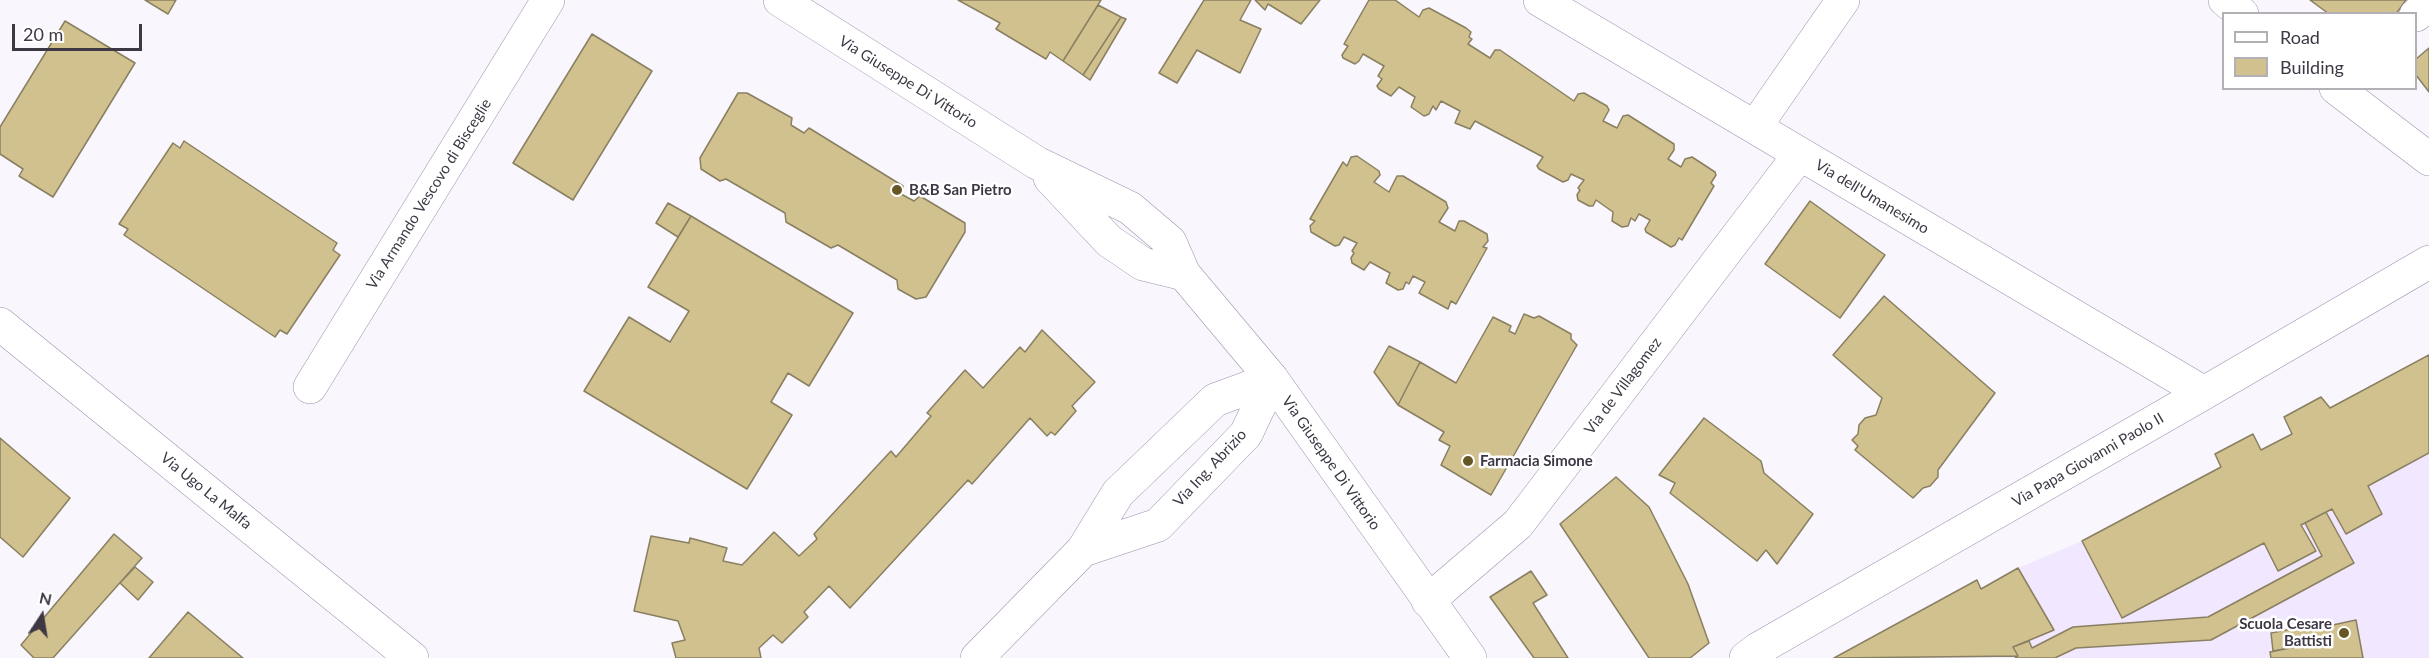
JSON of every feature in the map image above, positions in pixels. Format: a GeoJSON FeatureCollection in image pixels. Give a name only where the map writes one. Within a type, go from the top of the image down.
{"type":"FeatureCollection","features":[{"type":"Feature","properties":{"kind":"street","name":"Via Armando Vescovo di Bisceglie"},"geometry":{"type":"LineString","coordinates":[[310,387],[548,0]]}},
{"type":"Feature","properties":{"kind":"street","name":"Via Giuseppe Di Vittorio"},"geometry":{"type":"LineString","coordinates":[[780,0],[1037,163],[1109,241],[1143,264],[1184,274],[1272,379],[1470,658]]}},
{"type":"Feature","properties":{"kind":"street","name":"Via dell'Umanesimo"},"geometry":{"type":"LineString","coordinates":[[1540,0],[2204,393]]}},
{"type":"Feature","properties":{"kind":"street"},"geometry":{"type":"LineString","coordinates":[[1755,128],[1843,0]]}},
{"type":"Feature","properties":{"kind":"street"},"geometry":{"type":"LineString","coordinates":[[2225,0],[2240,12]]}},
{"type":"Feature","properties":{"kind":"street"},"geometry":{"type":"LineString","coordinates":[[2417,13],[2429,4]]}},
{"type":"Feature","properties":{"kind":"street"},"geometry":{"type":"LineString","coordinates":[[2339,90],[2429,159]]}},
{"type":"Feature","properties":{"kind":"street","name":"Via de Villagomez"},"geometry":{"type":"LineString","coordinates":[[1428,601],[1518,524],[1800,154]]}},
{"type":"Feature","properties":{"kind":"street","name":"Via Papa Giovanni Paolo II"},"geometry":{"type":"LineString","coordinates":[[1746,658],[2429,262]]}},
{"type":"Feature","properties":{"kind":"street","name":"Via Ugo La Malfa"},"geometry":{"type":"LineString","coordinates":[[0,324],[412,658]]}},
{"type":"Feature","properties":{"kind":"street","name":"Via Ing. Abrizio"},"geometry":{"type":"LineString","coordinates":[[1083,550],[1158,525],[1246,434],[1272,379]]}},
{"type":"Feature","properties":{"kind":"street","name":"Via Ing. Abrizio"},"geometry":{"type":"LineString","coordinates":[[977,658],[1083,550],[1118,493],[1215,400],[1272,379]]}},
{"type":"Feature","properties":{"kind":"shaded area"},"geometry":{"type":"Polygon","coordinates":[[[2429,355],[2429,658],[1834,658],[1977,580],[1982,589],[2018,568],[2082,541],[2221,467],[2215,454],[2253,434],[2261,450],[2292,434],[2284,417],[2321,397],[2330,408],[2429,355]]]}},
{"type":"Feature","properties":{"kind":"building"},"geometry":{"type":"Polygon","coordinates":[[[145,0],[176,0],[168,14],[145,0]]]}},
{"type":"Feature","properties":{"kind":"building"},"geometry":{"type":"Polygon","coordinates":[[[958,0],[1101,0],[1063,61],[1050,52],[1046,59],[996,29],[1000,23],[958,0]]]}},
{"type":"Feature","properties":{"kind":"building"},"geometry":{"type":"Polygon","coordinates":[[[1204,0],[1251,0],[1240,20],[1261,29],[1240,73],[1197,50],[1177,83],[1159,73],[1204,0]]]}},
{"type":"Feature","properties":{"kind":"building"},"geometry":{"type":"Polygon","coordinates":[[[1255,0],[1320,0],[1301,24],[1268,4],[1265,10],[1255,0]]]}},
{"type":"Feature","properties":{"kind":"building"},"geometry":{"type":"Polygon","coordinates":[[[1369,0],[1395,0],[1419,17],[1423,10],[1429,8],[1471,32],[1469,37],[1472,39],[1468,44],[1490,58],[1495,50],[1500,50],[1574,101],[1578,94],[1584,93],[1607,106],[1609,110],[1603,121],[1617,128],[1623,116],[1628,115],[1674,144],[1674,150],[1668,159],[1681,167],[1685,159],[1692,157],[1715,172],[1716,175],[1711,183],[1714,186],[1682,240],[1679,238],[1671,247],[1646,232],[1645,229],[1650,220],[1639,214],[1635,221],[1631,218],[1628,226],[1622,227],[1612,221],[1613,212],[1596,200],[1593,206],[1589,206],[1578,200],[1577,195],[1580,190],[1578,188],[1584,180],[1571,174],[1568,180],[1563,182],[1539,169],[1537,166],[1543,157],[1475,121],[1470,129],[1455,123],[1460,111],[1441,101],[1436,110],[1433,106],[1429,114],[1424,116],[1411,107],[1415,97],[1399,87],[1391,96],[1379,89],[1377,86],[1382,79],[1378,76],[1384,66],[1363,54],[1355,64],[1343,58],[1342,55],[1348,46],[1344,44],[1369,0]]]}},
{"type":"Feature","properties":{"kind":"building"},"geometry":{"type":"Polygon","coordinates":[[[2310,0],[2406,0],[2397,12],[2326,12],[2310,0]]]}},
{"type":"Feature","properties":{"kind":"building"},"geometry":{"type":"Polygon","coordinates":[[[1098,5],[1121,17],[1083,75],[1063,61],[1098,5]]]}},
{"type":"Feature","properties":{"kind":"building"},"geometry":{"type":"Polygon","coordinates":[[[1121,17],[1126,19],[1090,80],[1083,75],[1121,17]]]}},
{"type":"Feature","properties":{"kind":"building"},"geometry":{"type":"Polygon","coordinates":[[[65,21],[135,63],[53,197],[19,176],[23,169],[0,154],[0,127],[65,21]]]}},
{"type":"Feature","properties":{"kind":"building"},"geometry":{"type":"Polygon","coordinates":[[[592,34],[652,71],[573,200],[513,163],[592,34]]]}},
{"type":"Feature","properties":{"kind":"building"},"geometry":{"type":"Polygon","coordinates":[[[2429,48],[2429,92],[2417,76],[2417,58],[2429,48]]]}},
{"type":"Feature","properties":{"kind":"building"},"geometry":{"type":"Polygon","coordinates":[[[738,93],[747,93],[792,118],[791,125],[804,133],[809,128],[903,186],[901,194],[914,201],[920,196],[965,223],[965,232],[926,297],[916,299],[898,289],[897,280],[838,245],[831,248],[786,222],[785,213],[726,179],[720,181],[701,169],[700,158],[738,93]]]}},
{"type":"Feature","properties":{"kind":"building"},"geometry":{"type":"Polygon","coordinates":[[[184,141],[337,243],[333,250],[340,255],[287,334],[280,330],[275,337],[124,235],[128,229],[119,224],[173,143],[180,148],[184,141]]]}},
{"type":"Feature","properties":{"kind":"building"},"geometry":{"type":"Polygon","coordinates":[[[1357,156],[1379,171],[1380,175],[1374,182],[1389,192],[1397,176],[1403,176],[1446,202],[1448,208],[1439,222],[1455,231],[1459,221],[1464,221],[1487,234],[1488,241],[1483,247],[1487,248],[1456,304],[1451,301],[1448,309],[1419,293],[1425,282],[1413,276],[1409,284],[1406,282],[1403,289],[1398,290],[1386,283],[1390,273],[1370,262],[1364,270],[1352,263],[1351,258],[1354,253],[1352,251],[1357,243],[1344,237],[1339,245],[1335,246],[1311,232],[1310,226],[1315,221],[1310,219],[1343,162],[1347,166],[1351,157],[1357,156]]]}},
{"type":"Feature","properties":{"kind":"building"},"geometry":{"type":"Polygon","coordinates":[[[1810,201],[1885,255],[1840,318],[1765,264],[1810,201]]]}},
{"type":"Feature","properties":{"kind":"building"},"geometry":{"type":"Polygon","coordinates":[[[668,203],[691,216],[678,237],[656,223],[668,203]]]}},
{"type":"Feature","properties":{"kind":"building"},"geometry":{"type":"Polygon","coordinates":[[[691,216],[853,313],[809,386],[788,373],[771,402],[792,415],[747,489],[584,391],[629,317],[670,342],[689,311],[648,287],[691,216]]]}},
{"type":"Feature","properties":{"kind":"building"},"geometry":{"type":"Polygon","coordinates":[[[1884,296],[1995,393],[1938,470],[1938,477],[1913,498],[1855,450],[1858,446],[1852,440],[1858,434],[1859,425],[1865,418],[1876,415],[1882,398],[1833,355],[1884,296]]]}},
{"type":"Feature","properties":{"kind":"building"},"geometry":{"type":"Polygon","coordinates":[[[1524,314],[1534,318],[1539,316],[1571,334],[1571,339],[1577,345],[1491,495],[1441,465],[1450,446],[1439,440],[1444,432],[1398,405],[1420,362],[1456,383],[1493,317],[1511,326],[1509,331],[1515,334],[1524,314]]]}},
{"type":"Feature","properties":{"kind":"building"},"geometry":{"type":"Polygon","coordinates":[[[1042,330],[1095,382],[1072,406],[1076,411],[1055,435],[1051,432],[1047,436],[1030,418],[972,484],[968,480],[850,608],[829,586],[804,612],[808,617],[782,643],[773,635],[759,648],[761,658],[676,658],[672,643],[685,640],[678,621],[634,611],[651,536],[689,543],[690,538],[727,548],[723,561],[742,565],[774,532],[799,556],[817,539],[814,534],[891,451],[896,457],[931,416],[927,413],[965,370],[983,388],[1020,347],[1025,352],[1042,330]]]}},
{"type":"Feature","properties":{"kind":"building"},"geometry":{"type":"Polygon","coordinates":[[[1389,346],[1420,362],[1398,405],[1374,372],[1389,346]]]}},
{"type":"Feature","properties":{"kind":"building"},"geometry":{"type":"Polygon","coordinates":[[[2429,355],[2429,453],[2368,486],[2382,514],[2346,534],[2332,509],[2301,525],[2316,551],[2278,571],[2264,543],[2122,618],[2082,541],[2221,467],[2215,454],[2253,434],[2261,450],[2292,434],[2284,417],[2321,397],[2330,408],[2429,355]]]}},
{"type":"Feature","properties":{"kind":"building"},"geometry":{"type":"Polygon","coordinates":[[[1704,418],[1761,461],[1764,473],[1813,514],[1777,564],[1766,550],[1757,561],[1670,493],[1675,483],[1659,475],[1704,418]]]}},
{"type":"Feature","properties":{"kind":"building"},"geometry":{"type":"Polygon","coordinates":[[[0,438],[70,498],[23,557],[0,537],[0,438]]]}},
{"type":"Feature","properties":{"kind":"building"},"geometry":{"type":"Polygon","coordinates":[[[1616,477],[1649,507],[1688,584],[1709,643],[1690,658],[1649,658],[1560,524],[1616,477]]]}},
{"type":"Feature","properties":{"kind":"building"},"geometry":{"type":"Polygon","coordinates":[[[2326,512],[2354,563],[2211,640],[2076,648],[2055,658],[2015,658],[2018,656],[2013,647],[2029,641],[2032,648],[2073,627],[2208,617],[2322,556],[2305,523],[2326,512]]]}},
{"type":"Feature","properties":{"kind":"building"},"geometry":{"type":"Polygon","coordinates":[[[114,534],[142,558],[53,658],[34,658],[21,645],[114,534]]]}},
{"type":"Feature","properties":{"kind":"building"},"geometry":{"type":"Polygon","coordinates":[[[135,567],[153,582],[138,600],[120,583],[135,567]]]}},
{"type":"Feature","properties":{"kind":"building"},"geometry":{"type":"Polygon","coordinates":[[[2018,568],[2054,630],[2013,647],[2018,656],[1834,658],[1977,580],[1981,589],[2018,568]]]}},
{"type":"Feature","properties":{"kind":"building"},"geometry":{"type":"Polygon","coordinates":[[[1531,571],[1547,595],[1533,603],[1568,658],[1534,658],[1490,597],[1531,571]]]}},
{"type":"Feature","properties":{"kind":"building"},"geometry":{"type":"Polygon","coordinates":[[[188,612],[243,658],[149,658],[188,612]]]}},
{"type":"Feature","properties":{"kind":"building","name":"Scuola Cesare Battisti"},"geometry":{"type":"Polygon","coordinates":[[[2356,620],[2363,658],[2271,658],[2270,652],[2331,640],[2328,626],[2356,620]]]}},
{"type":"Feature","properties":{"kind":"building"},"geometry":{"type":"Polygon","coordinates":[[[2327,622],[2331,640],[2273,651],[2271,633],[2327,622]]]}},
{"type":"Feature","properties":{"kind":"place","name":"B&B San Pietro"},"geometry":{"type":"Point","coordinates":[897,190]}},
{"type":"Feature","properties":{"kind":"place","name":"Farmacia Simone"},"geometry":{"type":"Point","coordinates":[1468,461]}},
{"type":"Feature","properties":{"kind":"place","name":"Scuola Cesare Battisti"},"geometry":{"type":"Point","coordinates":[2344,633]}}]}
